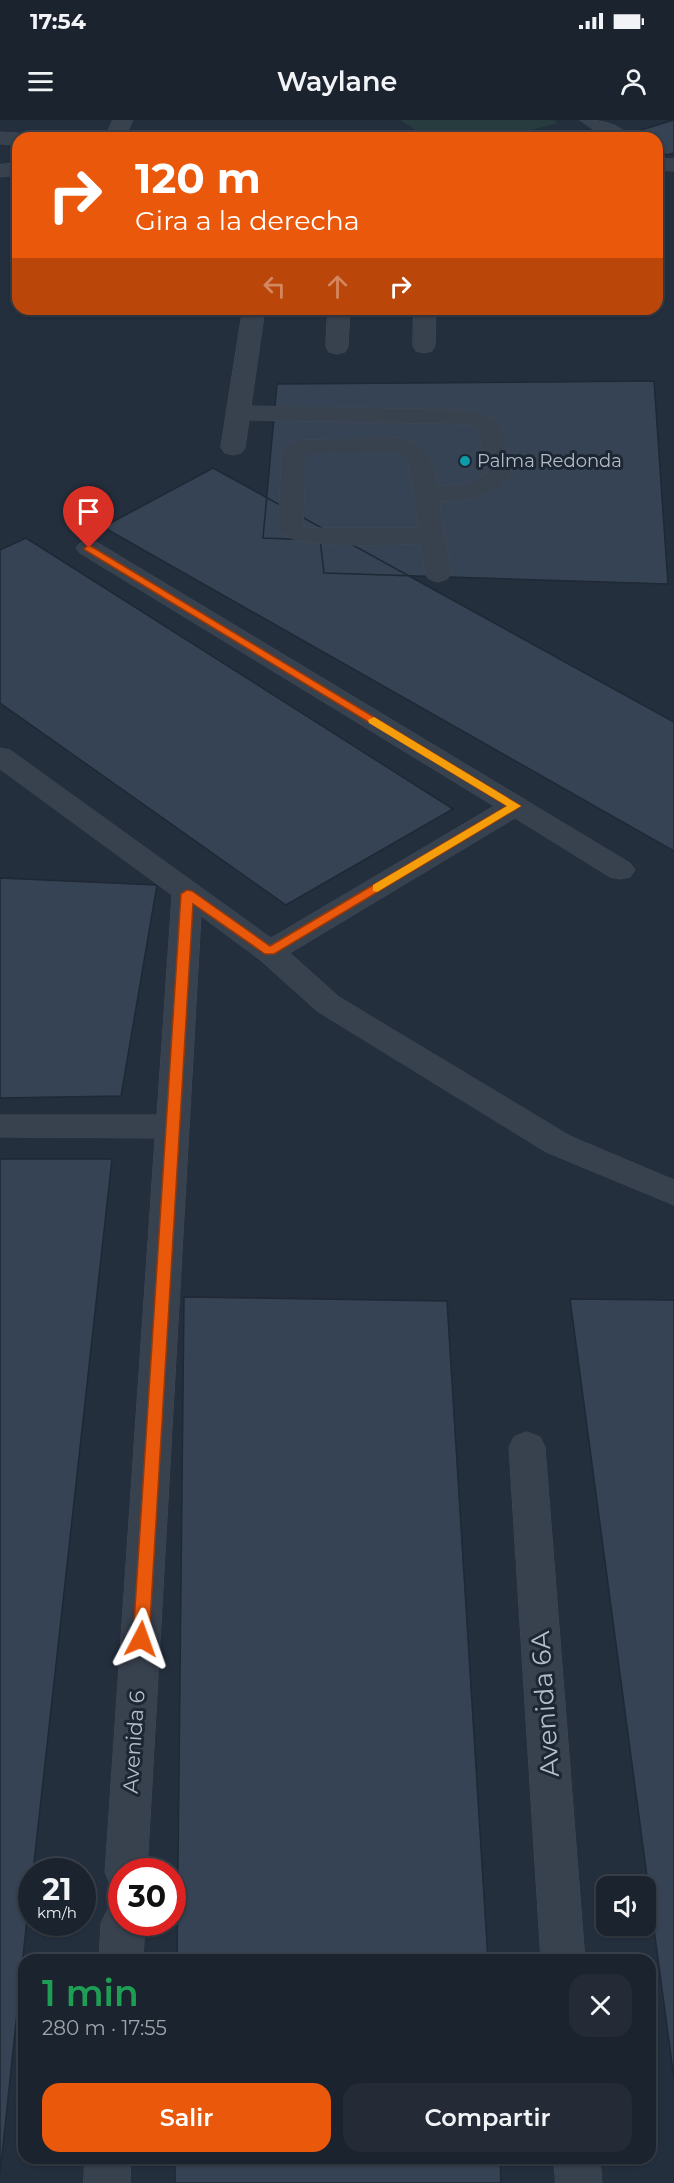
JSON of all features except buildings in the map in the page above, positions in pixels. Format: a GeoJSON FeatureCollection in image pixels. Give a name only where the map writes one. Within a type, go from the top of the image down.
{"type":"FeatureCollection","features":[{"type":"Feature","properties":{"kind":"street"},"geometry":{"type":"LineString","coordinates":[[605,129],[631,120]]}},
{"type":"Feature","properties":{"kind":"street"},"geometry":{"type":"LineString","coordinates":[[233,448],[253,315]]}},
{"type":"Feature","properties":{"kind":"street"},"geometry":{"type":"LineString","coordinates":[[337,347],[339,315]]}},
{"type":"Feature","properties":{"kind":"street"},"geometry":{"type":"LineString","coordinates":[[424,346],[425,315]]}},
{"type":"Feature","properties":{"kind":"street"},"geometry":{"type":"LineString","coordinates":[[239,413],[469,417],[484,421],[491,430],[499,475],[491,484],[475,492],[426,494]]}},
{"type":"Feature","properties":{"kind":"street"},"geometry":{"type":"LineString","coordinates":[[433,536],[307,536],[291,530],[294,451],[301,447],[398,445],[411,449],[421,458],[433,536],[438,574]]}},
{"type":"Feature","properties":{"kind":"street"},"geometry":{"type":"LineString","coordinates":[[89,548],[620,870]]}},
{"type":"Feature","properties":{"kind":"street"},"geometry":{"type":"LineString","coordinates":[[0,756],[187,894],[270,951],[328,1004],[558,1144],[674,1193]]}},
{"type":"Feature","properties":{"kind":"street"},"geometry":{"type":"LineString","coordinates":[[270,951],[515,806]]}},
{"type":"Feature","properties":{"kind":"street","name":"Avenida 6"},"geometry":{"type":"LineString","coordinates":[[127,1858],[187,894]]}},
{"type":"Feature","properties":{"kind":"street"},"geometry":{"type":"LineString","coordinates":[[0,1126],[173,1127]]}},
{"type":"Feature","properties":{"kind":"street","name":"Avenida 6A"},"geometry":{"type":"LineString","coordinates":[[527,1447],[563,1954]]}},
{"type":"Feature","properties":{"kind":"street"},"geometry":{"type":"LineString","coordinates":[[121,1954],[122,1936]]}},
{"type":"Feature","properties":{"kind":"street"},"geometry":{"type":"LineString","coordinates":[[107,2183],[108,2164]]}},
{"type":"Feature","properties":{"kind":"street"},"geometry":{"type":"LineString","coordinates":[[577,2164],[579,2183]]}},
{"type":"Feature","properties":{"kind":"green space"},"geometry":{"type":"Polygon","coordinates":[[[400,120],[553,120],[558,123],[523,132],[419,132],[400,120]]]}},
{"type":"Feature","properties":{"kind":"slow traffic"},"geometry":{"type":"LineString","coordinates":[[374,720],[515,806],[377,888]]}},
{"type":"Feature","properties":{"kind":"place","name":"Palma Redonda"},"geometry":{"type":"Point","coordinates":[465,461]}},
{"type":"Feature","properties":{"kind":"route"},"geometry":{"type":"LineString","coordinates":[[89,548],[515,806],[270,951],[187,894],[141,1639]]}}]}
